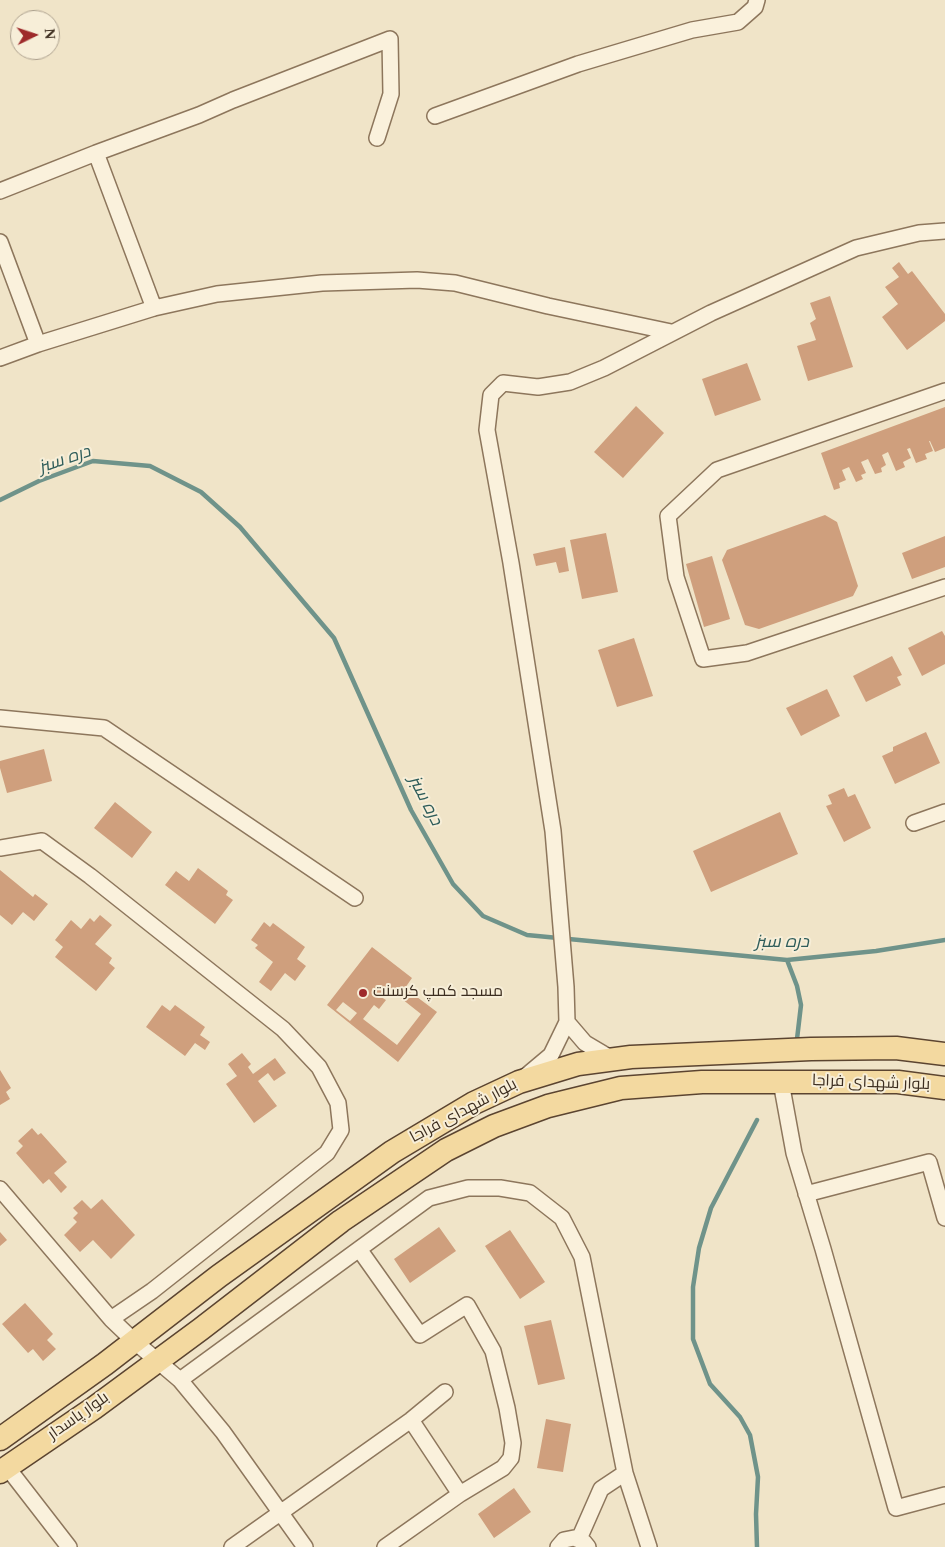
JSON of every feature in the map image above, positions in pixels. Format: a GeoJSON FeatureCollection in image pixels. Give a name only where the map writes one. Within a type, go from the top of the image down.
{"type":"FeatureCollection","features":[{"type":"Feature","properties":{"kind":"main road","name":"بلوار شهدای فراجا"},"geometry":{"type":"LineString","coordinates":[[134,1340],[219,1276],[392,1152],[474,1104],[519,1082],[578,1064],[631,1056],[811,1049],[896,1048],[945,1054]]}},
{"type":"Feature","properties":{"kind":"main road","name":"بلوار شهدای فراجا"},"geometry":{"type":"LineString","coordinates":[[157,1360],[201,1329],[341,1221],[446,1150],[494,1126],[548,1106],[621,1088],[702,1082],[898,1082],[945,1088]]}},
{"type":"Feature","properties":{"kind":"main road","name":"بلوار پاسدار"},"geometry":{"type":"LineString","coordinates":[[0,1439],[105,1364],[134,1340]]}},
{"type":"Feature","properties":{"kind":"main road","name":"بلوار پاسدار"},"geometry":{"type":"LineString","coordinates":[[4,1470],[94,1408],[157,1360]]}},
{"type":"Feature","properties":{"kind":"street"},"geometry":{"type":"LineString","coordinates":[[435,116],[578,64],[692,30],[738,22],[755,7],[757,0]]}},
{"type":"Feature","properties":{"kind":"street"},"geometry":{"type":"LineString","coordinates":[[0,191],[390,39],[392,94],[377,138]]}},
{"type":"Feature","properties":{"kind":"street"},"geometry":{"type":"LineString","coordinates":[[96,153],[154,308]]}},
{"type":"Feature","properties":{"kind":"street"},"geometry":{"type":"LineString","coordinates":[[519,1082],[551,1055],[567,1022],[566,987],[552,831],[511,563],[487,430],[491,395],[503,383],[538,387],[570,382],[604,368],[711,312],[856,248],[919,233],[945,231]]}},
{"type":"Feature","properties":{"kind":"street"},"geometry":{"type":"LineString","coordinates":[[0,242],[3,259],[38,344]]}},
{"type":"Feature","properties":{"kind":"street"},"geometry":{"type":"LineString","coordinates":[[0,358],[38,344],[154,308],[217,294],[322,283],[417,280],[455,283],[548,306],[671,332]]}},
{"type":"Feature","properties":{"kind":"street"},"geometry":{"type":"LineString","coordinates":[[945,391],[717,470],[668,516],[676,577],[703,659],[747,653],[945,587]]}},
{"type":"Feature","properties":{"kind":"street"},"geometry":{"type":"LineString","coordinates":[[0,718],[104,728],[356,898]]}},
{"type":"Feature","properties":{"kind":"street"},"geometry":{"type":"LineString","coordinates":[[914,823],[945,812]]}},
{"type":"Feature","properties":{"kind":"street"},"geometry":{"type":"LineString","coordinates":[[0,847],[42,841],[90,876],[283,1029],[319,1067],[338,1103],[342,1130],[327,1153],[152,1291],[111,1319]]}},
{"type":"Feature","properties":{"kind":"street"},"geometry":{"type":"LineString","coordinates":[[567,1022],[585,1044],[612,1059]]}},
{"type":"Feature","properties":{"kind":"street"},"geometry":{"type":"LineString","coordinates":[[781,1082],[794,1153],[896,1508],[945,1495]]}},
{"type":"Feature","properties":{"kind":"street"},"geometry":{"type":"LineString","coordinates":[[806,1194],[929,1162],[945,1218]]}},
{"type":"Feature","properties":{"kind":"street"},"geometry":{"type":"LineString","coordinates":[[180,1380],[429,1198],[468,1188],[500,1188],[530,1193],[562,1218],[582,1257],[625,1474],[649,1547]]}},
{"type":"Feature","properties":{"kind":"street"},"geometry":{"type":"LineString","coordinates":[[0,1189],[111,1319],[180,1380],[223,1432],[304,1547]]}},
{"type":"Feature","properties":{"kind":"street"},"geometry":{"type":"LineString","coordinates":[[359,1249],[420,1336],[467,1305],[493,1351],[508,1408],[513,1444],[511,1458],[503,1468],[460,1494],[385,1547]]}},
{"type":"Feature","properties":{"kind":"street"},"geometry":{"type":"LineString","coordinates":[[232,1547],[411,1420],[445,1392]]}},
{"type":"Feature","properties":{"kind":"street"},"geometry":{"type":"LineString","coordinates":[[411,1420],[460,1494]]}},
{"type":"Feature","properties":{"kind":"street"},"geometry":{"type":"LineString","coordinates":[[4,1470],[70,1547]]}},
{"type":"Feature","properties":{"kind":"street"},"geometry":{"type":"LineString","coordinates":[[558,1547],[560,1543],[569,1538],[584,1543],[601,1489],[625,1474]]}},
{"type":"Feature","properties":{"kind":"building"},"geometry":{"type":"Polygon","coordinates":[[[899,262],[908,274],[912,271],[945,314],[945,321],[907,350],[882,317],[898,304],[885,287],[899,277],[892,268],[899,262]]]}},
{"type":"Feature","properties":{"kind":"building"},"geometry":{"type":"Polygon","coordinates":[[[830,296],[853,367],[808,381],[797,346],[816,340],[810,323],[816,319],[810,303],[830,296]]]}},
{"type":"Feature","properties":{"kind":"building"},"geometry":{"type":"Polygon","coordinates":[[[747,363],[761,400],[715,416],[702,379],[747,363]]]}},
{"type":"Feature","properties":{"kind":"building"},"geometry":{"type":"Polygon","coordinates":[[[636,406],[664,433],[623,478],[594,452],[636,406]]]}},
{"type":"Feature","properties":{"kind":"building"},"geometry":{"type":"Polygon","coordinates":[[[945,407],[945,448],[935,452],[929,441],[933,451],[925,454],[927,459],[916,463],[910,448],[907,449],[911,458],[903,462],[905,467],[896,471],[888,452],[882,455],[886,465],[881,468],[882,472],[875,474],[868,459],[861,462],[866,473],[861,475],[863,479],[856,482],[849,467],[842,470],[846,480],[839,483],[840,488],[834,490],[821,453],[945,407]]]}},
{"type":"Feature","properties":{"kind":"building"},"geometry":{"type":"Polygon","coordinates":[[[825,515],[837,522],[858,586],[853,596],[759,629],[745,625],[722,560],[727,550],[825,515]]]}},
{"type":"Feature","properties":{"kind":"building"},"geometry":{"type":"Polygon","coordinates":[[[606,533],[618,592],[582,599],[570,540],[606,533]]]}},
{"type":"Feature","properties":{"kind":"building"},"geometry":{"type":"Polygon","coordinates":[[[945,536],[945,567],[912,579],[902,553],[945,536]]]}},
{"type":"Feature","properties":{"kind":"building"},"geometry":{"type":"Polygon","coordinates":[[[565,547],[569,571],[559,573],[556,562],[536,566],[533,554],[565,547]]]}},
{"type":"Feature","properties":{"kind":"building"},"geometry":{"type":"Polygon","coordinates":[[[712,556],[730,619],[704,627],[686,564],[712,556]]]}},
{"type":"Feature","properties":{"kind":"building"},"geometry":{"type":"Polygon","coordinates":[[[942,631],[945,636],[945,664],[922,676],[908,648],[942,631]]]}},
{"type":"Feature","properties":{"kind":"building"},"geometry":{"type":"Polygon","coordinates":[[[634,638],[653,696],[617,707],[598,650],[634,638]]]}},
{"type":"Feature","properties":{"kind":"building"},"geometry":{"type":"Polygon","coordinates":[[[892,656],[902,675],[897,677],[901,685],[866,702],[853,676],[892,656]]]}},
{"type":"Feature","properties":{"kind":"building"},"geometry":{"type":"Polygon","coordinates":[[[827,689],[840,716],[801,736],[786,708],[827,689]]]}},
{"type":"Feature","properties":{"kind":"building"},"geometry":{"type":"Polygon","coordinates":[[[926,732],[940,763],[895,784],[882,756],[893,751],[893,747],[926,732]]]}},
{"type":"Feature","properties":{"kind":"building"},"geometry":{"type":"Polygon","coordinates":[[[44,749],[52,781],[7,793],[0,761],[44,749]]]}},
{"type":"Feature","properties":{"kind":"building"},"geometry":{"type":"Polygon","coordinates":[[[844,788],[848,797],[855,794],[871,828],[844,842],[826,806],[832,804],[828,795],[844,788]]]}},
{"type":"Feature","properties":{"kind":"building"},"geometry":{"type":"Polygon","coordinates":[[[115,802],[152,832],[132,858],[94,828],[115,802]]]}},
{"type":"Feature","properties":{"kind":"building"},"geometry":{"type":"Polygon","coordinates":[[[780,812],[798,854],[711,892],[693,851],[780,812]]]}},
{"type":"Feature","properties":{"kind":"building"},"geometry":{"type":"Polygon","coordinates":[[[198,868],[228,891],[226,895],[233,900],[215,924],[165,885],[176,871],[189,881],[198,868]]]}},
{"type":"Feature","properties":{"kind":"building"},"geometry":{"type":"Polygon","coordinates":[[[0,870],[33,897],[35,894],[48,904],[34,921],[23,912],[12,925],[0,915],[0,870]]]}},
{"type":"Feature","properties":{"kind":"building"},"geometry":{"type":"Polygon","coordinates":[[[100,915],[112,925],[95,944],[112,958],[109,963],[115,968],[96,991],[55,957],[63,947],[55,940],[71,920],[81,929],[90,918],[94,922],[100,915]]]}},
{"type":"Feature","properties":{"kind":"building"},"geometry":{"type":"Polygon","coordinates":[[[264,922],[270,927],[273,923],[305,947],[297,959],[306,966],[295,981],[285,973],[271,991],[259,982],[273,962],[255,948],[258,945],[251,940],[264,922]]]}},
{"type":"Feature","properties":{"kind":"building"},"geometry":{"type":"Polygon","coordinates":[[[372,947],[412,978],[405,988],[437,1012],[398,1062],[327,1005],[372,947]],[[388,988],[381,997],[386,1000],[379,1009],[374,1005],[363,1019],[397,1045],[421,1014],[388,988]],[[343,1002],[336,1010],[350,1021],[357,1013],[343,1002]]]}},
{"type":"Feature","properties":{"kind":"building"},"geometry":{"type":"Polygon","coordinates":[[[162,1005],[170,1011],[175,1005],[205,1027],[200,1035],[210,1042],[205,1050],[195,1043],[185,1056],[146,1027],[162,1005]]]}},
{"type":"Feature","properties":{"kind":"building"},"geometry":{"type":"Polygon","coordinates":[[[242,1053],[251,1064],[248,1067],[253,1074],[275,1058],[286,1073],[274,1081],[268,1073],[258,1081],[277,1106],[254,1123],[226,1084],[237,1076],[228,1064],[242,1053]]]}},
{"type":"Feature","properties":{"kind":"building"},"geometry":{"type":"Polygon","coordinates":[[[0,1070],[11,1088],[6,1092],[10,1099],[0,1105],[0,1070]]]}},
{"type":"Feature","properties":{"kind":"building"},"geometry":{"type":"Polygon","coordinates":[[[32,1128],[38,1135],[41,1133],[67,1162],[54,1173],[67,1187],[61,1193],[49,1179],[43,1184],[16,1153],[23,1146],[18,1141],[32,1128]]]}},
{"type":"Feature","properties":{"kind":"building"},"geometry":{"type":"Polygon","coordinates":[[[102,1199],[135,1235],[111,1259],[93,1240],[80,1252],[64,1235],[77,1222],[73,1218],[78,1213],[73,1208],[82,1200],[91,1209],[102,1199]]]}},
{"type":"Feature","properties":{"kind":"building"},"geometry":{"type":"Polygon","coordinates":[[[439,1227],[456,1251],[410,1283],[394,1259],[439,1227]]]}},
{"type":"Feature","properties":{"kind":"building"},"geometry":{"type":"Polygon","coordinates":[[[510,1230],[545,1282],[520,1299],[485,1246],[510,1230]]]}},
{"type":"Feature","properties":{"kind":"building"},"geometry":{"type":"Polygon","coordinates":[[[0,1232],[7,1240],[0,1246],[0,1232]]]}},
{"type":"Feature","properties":{"kind":"building"},"geometry":{"type":"Polygon","coordinates":[[[25,1303],[53,1334],[47,1340],[56,1349],[43,1361],[33,1349],[28,1353],[2,1324],[25,1303]]]}},
{"type":"Feature","properties":{"kind":"building"},"geometry":{"type":"Polygon","coordinates":[[[551,1320],[565,1379],[538,1385],[524,1326],[551,1320]]]}},
{"type":"Feature","properties":{"kind":"building"},"geometry":{"type":"Polygon","coordinates":[[[546,1419],[571,1424],[563,1472],[537,1468],[546,1419]]]}},
{"type":"Feature","properties":{"kind":"building"},"geometry":{"type":"Polygon","coordinates":[[[514,1488],[531,1512],[494,1538],[478,1514],[514,1488]]]}},
{"type":"Feature","properties":{"kind":"waterway","name":"دره سبز"},"geometry":{"type":"LineString","coordinates":[[0,500],[39,481],[93,461],[150,466],[201,492],[240,527],[334,638],[411,810],[453,884],[483,916],[527,935],[787,960],[876,951],[945,940]]}},
{"type":"Feature","properties":{"kind":"waterway"},"geometry":{"type":"LineString","coordinates":[[787,960],[797,986],[801,1005],[797,1039]]}},
{"type":"Feature","properties":{"kind":"waterway"},"geometry":{"type":"LineString","coordinates":[[757,1120],[711,1208],[699,1248],[693,1287],[693,1339],[710,1384],[740,1417],[750,1435],[758,1477],[757,1547]]}},
{"type":"Feature","properties":{"kind":"place","name":"مسجد کمپ کرسنت"},"geometry":{"type":"Point","coordinates":[363,993]}}]}
